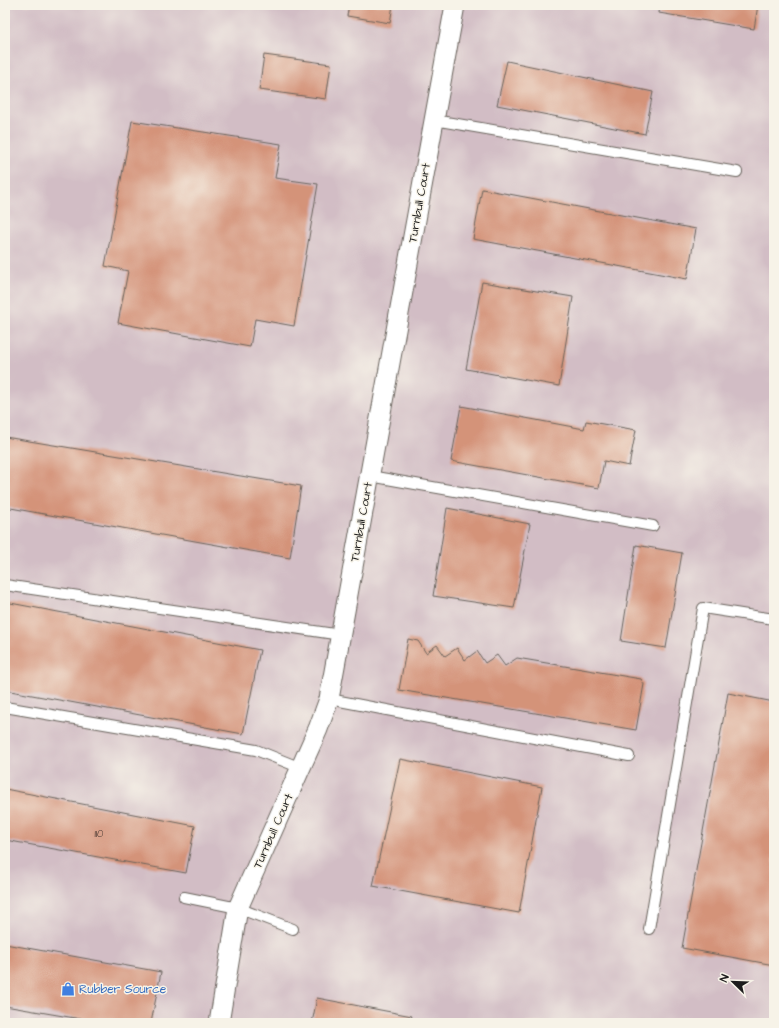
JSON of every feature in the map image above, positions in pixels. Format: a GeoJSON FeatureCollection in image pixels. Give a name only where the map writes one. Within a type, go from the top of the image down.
{"type":"FeatureCollection","features":[{"type":"Feature","properties":{"kind":"street","name":"Turnbull Court"},"geometry":{"type":"LineString","coordinates":[[219,1023],[238,908],[318,729],[329,699],[455,5]]}},
{"type":"Feature","properties":{"kind":"lane"},"geometry":{"type":"LineString","coordinates":[[434,120],[737,172]]}},
{"type":"Feature","properties":{"kind":"lane"},"geometry":{"type":"LineString","coordinates":[[370,476],[653,526]]}},
{"type":"Feature","properties":{"kind":"lane"},"geometry":{"type":"LineString","coordinates":[[5,585],[341,635]]}},
{"type":"Feature","properties":{"kind":"lane"},"geometry":{"type":"LineString","coordinates":[[649,929],[703,608],[774,619]]}},
{"type":"Feature","properties":{"kind":"lane"},"geometry":{"type":"LineString","coordinates":[[329,699],[629,756]]}},
{"type":"Feature","properties":{"kind":"lane"},"geometry":{"type":"LineString","coordinates":[[5,707],[256,750],[301,768]]}},
{"type":"Feature","properties":{"kind":"lane"},"geometry":{"type":"LineString","coordinates":[[184,897],[238,908],[293,929]]}},
{"type":"Feature","properties":{"kind":"shaded area"},"geometry":{"type":"Polygon","coordinates":[[[5,5],[774,5],[774,1023],[5,1023],[5,5]]]}},
{"type":"Feature","properties":{"kind":"building"},"geometry":{"type":"Polygon","coordinates":[[[349,5],[393,5],[390,23],[347,16],[349,5]]]}},
{"type":"Feature","properties":{"kind":"building"},"geometry":{"type":"Polygon","coordinates":[[[660,5],[758,5],[754,29],[659,13],[660,5]]]}},
{"type":"Feature","properties":{"kind":"building"},"geometry":{"type":"Polygon","coordinates":[[[264,55],[331,64],[326,99],[259,90],[264,55]]]}},
{"type":"Feature","properties":{"kind":"building"},"geometry":{"type":"Polygon","coordinates":[[[507,61],[653,92],[645,134],[497,105],[507,61]]]}},
{"type":"Feature","properties":{"kind":"building"},"geometry":{"type":"Polygon","coordinates":[[[132,121],[281,144],[275,178],[318,184],[294,326],[255,319],[250,347],[118,323],[128,271],[105,266],[132,121]]]}},
{"type":"Feature","properties":{"kind":"building"},"geometry":{"type":"Polygon","coordinates":[[[482,189],[696,229],[687,279],[473,239],[482,189]]]}},
{"type":"Feature","properties":{"kind":"building"},"geometry":{"type":"Polygon","coordinates":[[[482,282],[573,297],[559,386],[466,369],[482,282]]]}},
{"type":"Feature","properties":{"kind":"building"},"geometry":{"type":"Polygon","coordinates":[[[461,406],[584,429],[586,421],[636,430],[629,466],[604,461],[599,488],[451,461],[461,406]]]}},
{"type":"Feature","properties":{"kind":"building"},"geometry":{"type":"Polygon","coordinates":[[[5,437],[301,486],[290,558],[5,507],[5,437]]]}},
{"type":"Feature","properties":{"kind":"building"},"geometry":{"type":"Polygon","coordinates":[[[447,508],[530,524],[514,608],[433,596],[447,508]]]}},
{"type":"Feature","properties":{"kind":"building"},"geometry":{"type":"Polygon","coordinates":[[[636,545],[682,553],[666,648],[621,641],[636,545]]]}},
{"type":"Feature","properties":{"kind":"building"},"geometry":{"type":"Polygon","coordinates":[[[5,602],[260,650],[243,734],[5,690],[5,602]]]}},
{"type":"Feature","properties":{"kind":"building"},"geometry":{"type":"Polygon","coordinates":[[[408,639],[418,641],[426,653],[437,645],[445,656],[457,648],[465,660],[477,651],[485,663],[497,655],[505,666],[517,658],[641,679],[644,684],[636,730],[399,690],[408,639]]]}},
{"type":"Feature","properties":{"kind":"building"},"geometry":{"type":"Polygon","coordinates":[[[728,693],[774,702],[774,965],[682,948],[728,693]]]}},
{"type":"Feature","properties":{"kind":"building"},"geometry":{"type":"Polygon","coordinates":[[[400,759],[542,787],[519,913],[373,886],[400,759]]]}},
{"type":"Feature","properties":{"kind":"building"},"geometry":{"type":"Polygon","coordinates":[[[5,789],[195,826],[186,873],[5,840],[5,789]]]}},
{"type":"Feature","properties":{"kind":"building"},"geometry":{"type":"Polygon","coordinates":[[[5,944],[161,972],[151,1023],[104,1023],[5,1006],[5,944]]]}},
{"type":"Feature","properties":{"kind":"building"},"geometry":{"type":"Polygon","coordinates":[[[317,998],[412,1016],[409,1023],[312,1023],[317,998]]]}},
{"type":"Feature","properties":{"kind":"place","name":"Rubber Source"},"geometry":{"type":"Point","coordinates":[68,989]}}]}
